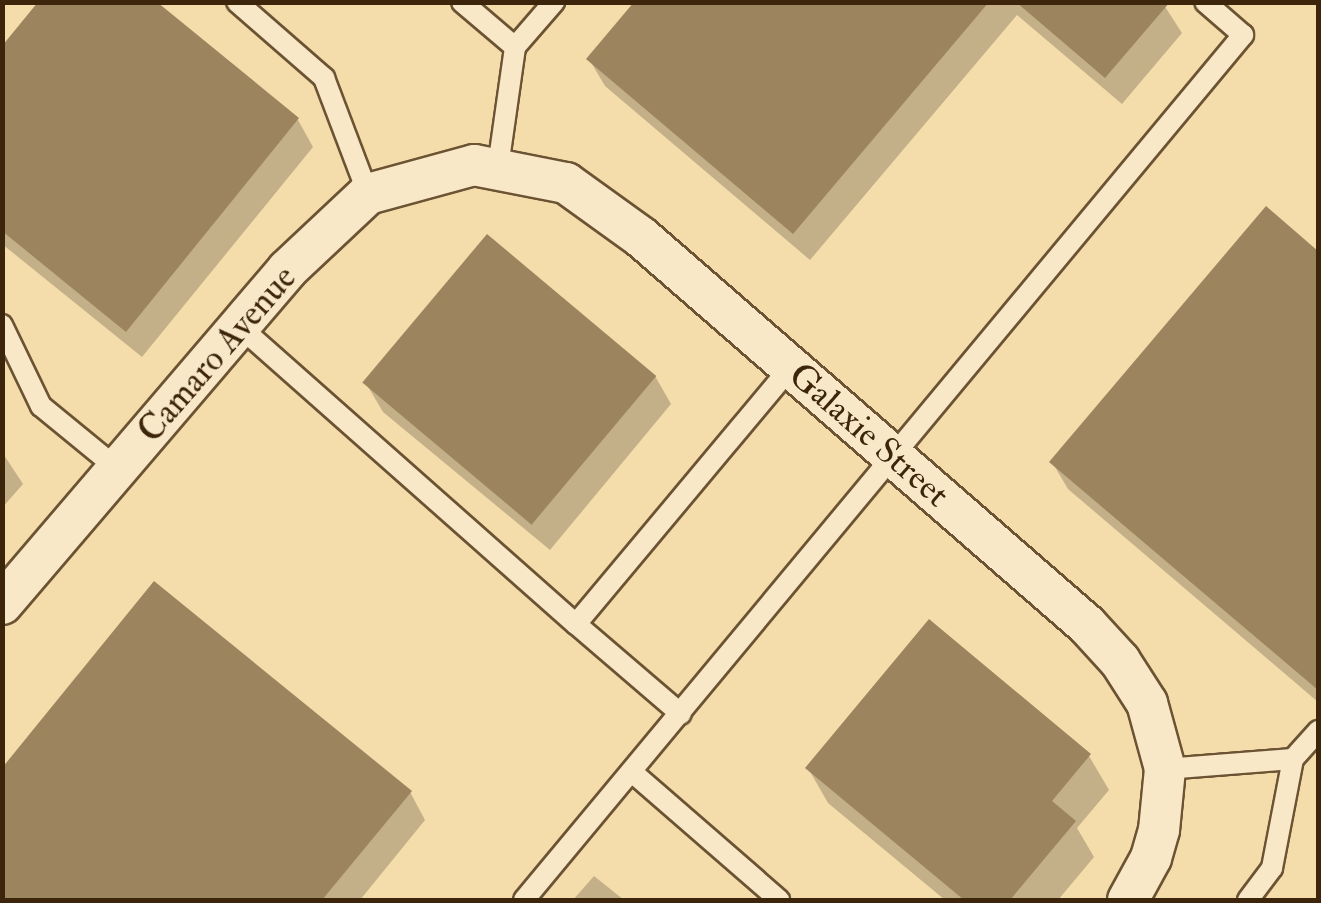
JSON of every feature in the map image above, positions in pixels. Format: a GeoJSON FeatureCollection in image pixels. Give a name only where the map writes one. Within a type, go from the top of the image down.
{"type":"FeatureCollection","features":[{"type":"Feature","properties":{"kind":"street","name":"Camaro Avenue"},"geometry":{"type":"LineString","coordinates":[[2,604],[287,270],[368,194],[486,166]]}},
{"type":"Feature","properties":{"kind":"street","name":"Galaxie Street"},"geometry":{"type":"LineString","coordinates":[[486,166],[566,184],[642,238],[1087,626],[1120,661],[1147,703],[1165,784]]}},
{"type":"Feature","properties":{"kind":"street"},"geometry":{"type":"LineString","coordinates":[[1128,900],[1151,858],[1165,784]]}},
{"type":"Feature","properties":{"kind":"lane"},"geometry":{"type":"LineString","coordinates":[[237,2],[324,78],[368,194]]}},
{"type":"Feature","properties":{"kind":"lane"},"geometry":{"type":"LineString","coordinates":[[462,2],[515,47]]}},
{"type":"Feature","properties":{"kind":"lane"},"geometry":{"type":"LineString","coordinates":[[486,166],[515,47],[554,2]]}},
{"type":"Feature","properties":{"kind":"lane"},"geometry":{"type":"LineString","coordinates":[[524,900],[1243,36],[1205,2]]}},
{"type":"Feature","properties":{"kind":"lane"},"geometry":{"type":"LineString","coordinates":[[2,325],[41,406],[118,469]]}},
{"type":"Feature","properties":{"kind":"lane"},"geometry":{"type":"LineString","coordinates":[[239,326],[681,714]]}},
{"type":"Feature","properties":{"kind":"lane"},"geometry":{"type":"LineString","coordinates":[[576,624],[791,368]]}},
{"type":"Feature","properties":{"kind":"lane"},"geometry":{"type":"LineString","coordinates":[[1248,900],[1272,868],[1294,759],[1318,731]]}},
{"type":"Feature","properties":{"kind":"lane"},"geometry":{"type":"LineString","coordinates":[[1165,784],[1294,759]]}},
{"type":"Feature","properties":{"kind":"lane"},"geometry":{"type":"LineString","coordinates":[[632,772],[778,900]]}},
{"type":"Feature","properties":{"kind":"building"},"geometry":{"type":"Polygon","coordinates":[[[38,2],[157,2],[299,118],[126,332],[2,231],[2,46],[38,2]]]}},
{"type":"Feature","properties":{"kind":"building"},"geometry":{"type":"Polygon","coordinates":[[[634,2],[989,2],[793,234],[586,59],[634,2]]]}},
{"type":"Feature","properties":{"kind":"building"},"geometry":{"type":"Polygon","coordinates":[[[1016,2],[1170,2],[1105,78],[1016,2]]]}},
{"type":"Feature","properties":{"kind":"building"},"geometry":{"type":"Polygon","coordinates":[[[1266,206],[1318,251],[1318,690],[1049,462],[1266,206]]]}},
{"type":"Feature","properties":{"kind":"building"},"geometry":{"type":"Polygon","coordinates":[[[487,234],[656,376],[532,525],[362,383],[487,234]]]}},
{"type":"Feature","properties":{"kind":"building"},"geometry":{"type":"Polygon","coordinates":[[[154,581],[412,791],[322,900],[2,900],[2,768],[154,581]]]}},
{"type":"Feature","properties":{"kind":"building"},"geometry":{"type":"Polygon","coordinates":[[[929,619],[1091,754],[1052,801],[1076,821],[1010,900],[964,900],[805,768],[929,619]]]}}]}
